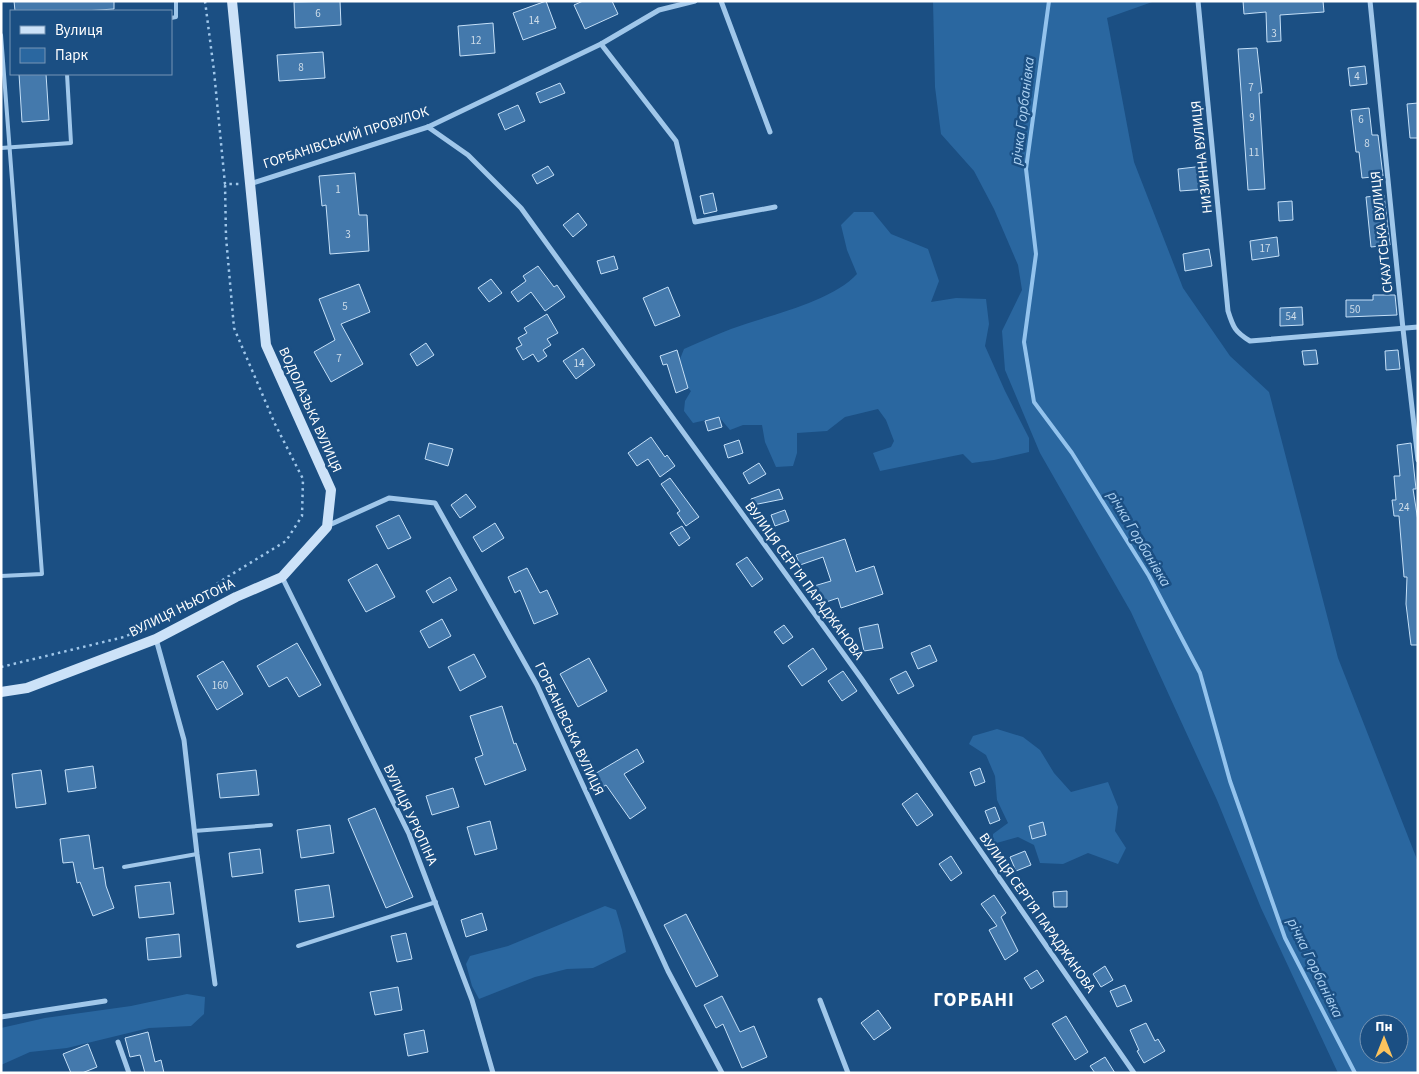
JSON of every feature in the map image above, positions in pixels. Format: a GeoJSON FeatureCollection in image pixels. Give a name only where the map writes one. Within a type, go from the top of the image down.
{"type":"FeatureCollection","features":[{"type":"Feature","properties":{"kind":"street","name":"ГОРБАНІВСЬКИЙ ПРОВУЛОК"},"geometry":{"type":"LineString","coordinates":[[232,1],[250,184],[428,127],[600,44],[658,10],[695,1]]}},
{"type":"Feature","properties":{"kind":"street"},"geometry":{"type":"LineString","coordinates":[[721,1],[770,132]]}},
{"type":"Feature","properties":{"kind":"street","name":"НИЗИННА ВУЛИЦЯ"},"geometry":{"type":"LineString","coordinates":[[1198,1],[1228,311],[1232,324],[1239,334],[1250,341],[1418,327]]}},
{"type":"Feature","properties":{"kind":"street","name":"СКАУТСЬКА ВУЛИЦЯ"},"geometry":{"type":"LineString","coordinates":[[1370,1],[1418,460]]}},
{"type":"Feature","properties":{"kind":"street"},"geometry":{"type":"LineString","coordinates":[[600,44],[676,141],[695,222],[775,207]]}},
{"type":"Feature","properties":{"kind":"street","name":"ВУЛИЦЯ СЕРГІЯ ПАРАДЖАНОВА"},"geometry":{"type":"LineString","coordinates":[[428,127],[468,155],[521,208],[861,678],[1134,1073]]}},
{"type":"Feature","properties":{"kind":"street","name":"ВОДОЛАЗЬКА ВУЛИЦЯ"},"geometry":{"type":"LineString","coordinates":[[250,184],[266,345],[331,490],[326,527]]}},
{"type":"Feature","properties":{"kind":"street","name":"ГОРБАНІВСЬКА ВУЛИЦЯ"},"geometry":{"type":"LineString","coordinates":[[326,527],[390,498],[435,503],[537,685],[668,971],[722,1073]]}},
{"type":"Feature","properties":{"kind":"street","name":"ВУЛИЦЯ НЬЮТОНА"},"geometry":{"type":"LineString","coordinates":[[1,692],[28,688],[156,639],[236,597],[282,577],[326,527]]}},
{"type":"Feature","properties":{"kind":"street","name":"ВУЛИЦЯ УРЮПІНА"},"geometry":{"type":"LineString","coordinates":[[282,577],[409,834],[472,1000],[493,1073]]}},
{"type":"Feature","properties":{"kind":"street"},"geometry":{"type":"LineString","coordinates":[[156,639],[184,740],[194,831],[215,984]]}},
{"type":"Feature","properties":{"kind":"street"},"geometry":{"type":"LineString","coordinates":[[820,1000],[848,1073]]}},
{"type":"Feature","properties":{"kind":"street"},"geometry":{"type":"LineString","coordinates":[[1,1017],[105,1001]]}},
{"type":"Feature","properties":{"kind":"street"},"geometry":{"type":"LineString","coordinates":[[118,1042],[129,1073]]}},
{"type":"Feature","properties":{"kind":"lane"},"geometry":{"type":"LineString","coordinates":[[172,18],[176,17],[176,1]]}},
{"type":"Feature","properties":{"kind":"lane"},"geometry":{"type":"LineString","coordinates":[[1,36],[3,82],[10,147],[42,574],[1,576]]}},
{"type":"Feature","properties":{"kind":"lane"},"geometry":{"type":"LineString","coordinates":[[1,148],[72,143],[67,75]]}},
{"type":"Feature","properties":{"kind":"lane"},"geometry":{"type":"LineString","coordinates":[[194,831],[271,825]]}},
{"type":"Feature","properties":{"kind":"lane"},"geometry":{"type":"LineString","coordinates":[[124,867],[197,854]]}},
{"type":"Feature","properties":{"kind":"lane"},"geometry":{"type":"LineString","coordinates":[[298,946],[436,902]]}},
{"type":"Feature","properties":{"kind":"path"},"geometry":{"type":"LineString","coordinates":[[1,667],[124,637],[162,621],[224,579],[286,541],[302,516],[303,478],[275,424],[234,328],[226,237],[225,184],[205,1]]}},
{"type":"Feature","properties":{"kind":"path"},"geometry":{"type":"LineString","coordinates":[[225,184],[250,184]]}},
{"type":"Feature","properties":{"kind":"green space"},"geometry":{"type":"Polygon","coordinates":[[[933,1],[1155,1],[1107,18],[1134,162],[1183,288],[1230,356],[1269,392],[1338,658],[1418,862],[1418,1073],[1338,1073],[1261,908],[1217,800],[1131,612],[1040,453],[1005,370],[1002,331],[1022,290],[1018,265],[994,209],[974,171],[941,134],[935,87],[933,1]]]}},
{"type":"Feature","properties":{"kind":"green space"},"geometry":{"type":"Polygon","coordinates":[[[854,212],[873,212],[891,234],[928,249],[939,281],[931,302],[956,298],[986,299],[989,324],[985,346],[1029,438],[1029,452],[972,463],[963,454],[880,471],[873,453],[891,447],[894,441],[886,420],[878,409],[845,417],[827,431],[797,433],[797,453],[793,466],[776,467],[765,442],[762,425],[743,425],[730,430],[719,417],[693,423],[684,411],[685,401],[691,391],[688,388],[680,359],[684,349],[731,329],[798,307],[832,293],[857,274],[847,250],[841,225],[854,212]]]}},
{"type":"Feature","properties":{"kind":"green space"},"geometry":{"type":"Polygon","coordinates":[[[997,729],[1023,737],[1040,750],[1054,773],[1071,792],[1108,782],[1118,807],[1115,831],[1126,848],[1118,864],[1088,853],[1063,864],[1040,863],[1034,845],[1018,837],[993,844],[993,834],[1008,823],[997,800],[995,776],[986,755],[969,744],[973,736],[997,729]]]}},
{"type":"Feature","properties":{"kind":"green space"},"geometry":{"type":"Polygon","coordinates":[[[605,906],[616,910],[626,952],[593,968],[567,969],[535,977],[479,999],[472,986],[466,964],[470,956],[508,946],[605,906]]]}},
{"type":"Feature","properties":{"kind":"green space"},"geometry":{"type":"Polygon","coordinates":[[[187,994],[205,997],[204,1014],[191,1026],[149,1028],[67,1048],[30,1052],[1,1065],[1,1028],[45,1018],[131,1006],[187,994]]]}},
{"type":"Feature","properties":{"kind":"building"},"geometry":{"type":"Polygon","coordinates":[[[14,1],[114,1],[114,9],[15,10],[14,1]]]}},
{"type":"Feature","properties":{"kind":"building"},"geometry":{"type":"Polygon","coordinates":[[[340,1],[341,25],[295,28],[294,2],[340,1]]]}},
{"type":"Feature","properties":{"kind":"building"},"geometry":{"type":"Polygon","coordinates":[[[546,1],[556,28],[523,40],[513,13],[546,1]]]}},
{"type":"Feature","properties":{"kind":"building"},"geometry":{"type":"Polygon","coordinates":[[[583,1],[612,1],[618,14],[585,29],[574,5],[583,1]]]}},
{"type":"Feature","properties":{"kind":"building"},"geometry":{"type":"Polygon","coordinates":[[[1243,1],[1323,1],[1324,12],[1280,15],[1281,41],[1267,42],[1266,12],[1244,14],[1243,1]]]}},
{"type":"Feature","properties":{"kind":"building"},"geometry":{"type":"Polygon","coordinates":[[[493,23],[495,53],[460,56],[458,26],[493,23]]]}},
{"type":"Feature","properties":{"kind":"building"},"geometry":{"type":"Polygon","coordinates":[[[1257,48],[1262,93],[1259,93],[1265,189],[1248,190],[1238,49],[1257,48]]]}},
{"type":"Feature","properties":{"kind":"building"},"geometry":{"type":"Polygon","coordinates":[[[323,52],[325,78],[279,81],[277,55],[323,52]]]}},
{"type":"Feature","properties":{"kind":"building"},"geometry":{"type":"Polygon","coordinates":[[[1365,66],[1367,84],[1350,86],[1348,68],[1365,66]]]}},
{"type":"Feature","properties":{"kind":"building"},"geometry":{"type":"Polygon","coordinates":[[[19,75],[46,75],[49,120],[22,122],[19,75]]]}},
{"type":"Feature","properties":{"kind":"building"},"geometry":{"type":"Polygon","coordinates":[[[560,83],[565,93],[540,103],[536,93],[560,83]]]}},
{"type":"Feature","properties":{"kind":"building"},"geometry":{"type":"Polygon","coordinates":[[[1418,103],[1418,138],[1410,138],[1407,104],[1418,103]]]}},
{"type":"Feature","properties":{"kind":"building"},"geometry":{"type":"Polygon","coordinates":[[[518,105],[525,121],[505,130],[498,114],[518,105]]]}},
{"type":"Feature","properties":{"kind":"building"},"geometry":{"type":"Polygon","coordinates":[[[1369,108],[1372,135],[1378,135],[1383,176],[1362,178],[1359,152],[1356,152],[1351,110],[1369,108]]]}},
{"type":"Feature","properties":{"kind":"building"},"geometry":{"type":"Polygon","coordinates":[[[548,166],[554,175],[537,184],[532,175],[548,166]]]}},
{"type":"Feature","properties":{"kind":"building"},"geometry":{"type":"Polygon","coordinates":[[[1204,166],[1207,189],[1180,191],[1178,169],[1204,166]]]}},
{"type":"Feature","properties":{"kind":"building"},"geometry":{"type":"Polygon","coordinates":[[[355,173],[359,215],[367,215],[369,251],[330,254],[326,205],[322,206],[319,176],[355,173]]]}},
{"type":"Feature","properties":{"kind":"building"},"geometry":{"type":"Polygon","coordinates":[[[713,193],[717,211],[704,214],[700,196],[713,193]]]}},
{"type":"Feature","properties":{"kind":"building"},"geometry":{"type":"Polygon","coordinates":[[[1384,195],[1390,245],[1371,247],[1366,197],[1384,195]]]}},
{"type":"Feature","properties":{"kind":"building"},"geometry":{"type":"Polygon","coordinates":[[[1292,201],[1293,220],[1279,221],[1278,202],[1292,201]]]}},
{"type":"Feature","properties":{"kind":"building"},"geometry":{"type":"Polygon","coordinates":[[[578,213],[587,225],[573,237],[563,225],[578,213]]]}},
{"type":"Feature","properties":{"kind":"building"},"geometry":{"type":"Polygon","coordinates":[[[1277,237],[1279,256],[1252,260],[1250,241],[1277,237]]]}},
{"type":"Feature","properties":{"kind":"building"},"geometry":{"type":"Polygon","coordinates":[[[1209,249],[1212,266],[1185,271],[1183,254],[1209,249]]]}},
{"type":"Feature","properties":{"kind":"building"},"geometry":{"type":"Polygon","coordinates":[[[614,256],[618,269],[601,274],[597,261],[614,256]]]}},
{"type":"Feature","properties":{"kind":"building"},"geometry":{"type":"Polygon","coordinates":[[[538,266],[554,287],[557,285],[565,297],[545,311],[531,292],[518,302],[511,292],[526,281],[523,276],[538,266]]]}},
{"type":"Feature","properties":{"kind":"building"},"geometry":{"type":"Polygon","coordinates":[[[491,279],[502,293],[489,302],[478,288],[491,279]]]}},
{"type":"Feature","properties":{"kind":"building"},"geometry":{"type":"Polygon","coordinates":[[[359,284],[370,312],[341,324],[363,364],[331,382],[314,352],[335,340],[319,299],[359,284]]]}},
{"type":"Feature","properties":{"kind":"building"},"geometry":{"type":"Polygon","coordinates":[[[668,287],[680,316],[655,326],[643,298],[668,287]]]}},
{"type":"Feature","properties":{"kind":"building"},"geometry":{"type":"Polygon","coordinates":[[[1373,295],[1395,295],[1397,315],[1346,317],[1346,300],[1373,300],[1373,295]]]}},
{"type":"Feature","properties":{"kind":"building"},"geometry":{"type":"Polygon","coordinates":[[[1302,307],[1303,325],[1280,326],[1280,308],[1302,307]]]}},
{"type":"Feature","properties":{"kind":"building"},"geometry":{"type":"Polygon","coordinates":[[[547,314],[558,333],[547,339],[551,345],[543,350],[547,356],[538,362],[533,354],[523,360],[516,348],[522,345],[518,338],[527,333],[524,328],[547,314]]]}},
{"type":"Feature","properties":{"kind":"building"},"geometry":{"type":"Polygon","coordinates":[[[426,343],[434,355],[417,366],[410,354],[426,343]]]}},
{"type":"Feature","properties":{"kind":"building"},"geometry":{"type":"Polygon","coordinates":[[[583,348],[595,365],[576,379],[563,361],[583,348]]]}},
{"type":"Feature","properties":{"kind":"building"},"geometry":{"type":"Polygon","coordinates":[[[677,350],[688,388],[676,393],[667,364],[663,365],[660,356],[677,350]]]}},
{"type":"Feature","properties":{"kind":"building"},"geometry":{"type":"Polygon","coordinates":[[[1316,350],[1318,364],[1304,365],[1302,351],[1316,350]]]}},
{"type":"Feature","properties":{"kind":"building"},"geometry":{"type":"Polygon","coordinates":[[[1398,350],[1400,369],[1386,370],[1385,351],[1398,350]]]}},
{"type":"Feature","properties":{"kind":"building"},"geometry":{"type":"Polygon","coordinates":[[[719,417],[722,427],[708,431],[705,421],[719,417]]]}},
{"type":"Feature","properties":{"kind":"building"},"geometry":{"type":"Polygon","coordinates":[[[651,437],[665,457],[667,455],[675,466],[660,477],[648,459],[637,466],[628,453],[651,437]]]}},
{"type":"Feature","properties":{"kind":"building"},"geometry":{"type":"Polygon","coordinates":[[[739,440],[743,453],[728,458],[724,445],[739,440]]]}},
{"type":"Feature","properties":{"kind":"building"},"geometry":{"type":"Polygon","coordinates":[[[429,443],[453,449],[448,466],[425,459],[429,443]]]}},
{"type":"Feature","properties":{"kind":"building"},"geometry":{"type":"Polygon","coordinates":[[[1411,443],[1416,489],[1413,489],[1418,521],[1418,645],[1411,645],[1406,604],[1407,577],[1404,577],[1399,516],[1394,516],[1392,500],[1396,500],[1394,476],[1400,476],[1397,445],[1411,443]]]}},
{"type":"Feature","properties":{"kind":"building"},"geometry":{"type":"Polygon","coordinates":[[[759,463],[766,474],[749,484],[743,473],[759,463]]]}},
{"type":"Feature","properties":{"kind":"building"},"geometry":{"type":"Polygon","coordinates":[[[670,478],[699,517],[686,526],[677,513],[680,511],[661,484],[670,478]]]}},
{"type":"Feature","properties":{"kind":"building"},"geometry":{"type":"Polygon","coordinates":[[[779,489],[783,499],[753,505],[751,499],[779,489]]]}},
{"type":"Feature","properties":{"kind":"building"},"geometry":{"type":"Polygon","coordinates":[[[466,494],[476,507],[460,518],[451,505],[466,494]]]}},
{"type":"Feature","properties":{"kind":"building"},"geometry":{"type":"Polygon","coordinates":[[[785,510],[789,521],[775,526],[771,515],[785,510]]]}},
{"type":"Feature","properties":{"kind":"building"},"geometry":{"type":"Polygon","coordinates":[[[399,515],[411,538],[388,549],[376,526],[399,515]]]}},
{"type":"Feature","properties":{"kind":"building"},"geometry":{"type":"Polygon","coordinates":[[[495,523],[504,538],[482,552],[473,537],[495,523]]]}},
{"type":"Feature","properties":{"kind":"building"},"geometry":{"type":"Polygon","coordinates":[[[682,526],[690,538],[679,546],[670,533],[682,526]]]}},
{"type":"Feature","properties":{"kind":"building"},"geometry":{"type":"Polygon","coordinates":[[[845,539],[856,572],[874,566],[883,594],[841,608],[838,598],[820,604],[814,586],[831,581],[823,557],[800,565],[796,555],[845,539]]]}},
{"type":"Feature","properties":{"kind":"building"},"geometry":{"type":"Polygon","coordinates":[[[747,557],[763,579],[752,587],[736,564],[747,557]]]}},
{"type":"Feature","properties":{"kind":"building"},"geometry":{"type":"Polygon","coordinates":[[[377,564],[395,597],[366,612],[348,580],[377,564]]]}},
{"type":"Feature","properties":{"kind":"building"},"geometry":{"type":"Polygon","coordinates":[[[527,568],[540,593],[547,590],[558,614],[534,624],[520,590],[515,593],[508,577],[527,568]]]}},
{"type":"Feature","properties":{"kind":"building"},"geometry":{"type":"Polygon","coordinates":[[[450,577],[457,590],[433,603],[426,591],[450,577]]]}},
{"type":"Feature","properties":{"kind":"building"},"geometry":{"type":"Polygon","coordinates":[[[442,619],[451,636],[429,648],[420,631],[442,619]]]}},
{"type":"Feature","properties":{"kind":"building"},"geometry":{"type":"Polygon","coordinates":[[[878,624],[883,648],[864,651],[859,628],[878,624]]]}},
{"type":"Feature","properties":{"kind":"building"},"geometry":{"type":"Polygon","coordinates":[[[784,625],[793,637],[783,644],[774,632],[784,625]]]}},
{"type":"Feature","properties":{"kind":"building"},"geometry":{"type":"Polygon","coordinates":[[[297,643],[321,685],[299,697],[287,677],[269,687],[257,666],[297,643]]]}},
{"type":"Feature","properties":{"kind":"building"},"geometry":{"type":"Polygon","coordinates":[[[930,645],[937,661],[918,669],[911,653],[930,645]]]}},
{"type":"Feature","properties":{"kind":"building"},"geometry":{"type":"Polygon","coordinates":[[[813,648],[827,669],[802,686],[788,666],[813,648]]]}},
{"type":"Feature","properties":{"kind":"building"},"geometry":{"type":"Polygon","coordinates":[[[474,654],[486,677],[460,691],[448,667],[474,654]]]}},
{"type":"Feature","properties":{"kind":"building"},"geometry":{"type":"Polygon","coordinates":[[[589,658],[607,691],[578,707],[560,674],[589,658]]]}},
{"type":"Feature","properties":{"kind":"building"},"geometry":{"type":"Polygon","coordinates":[[[223,661],[243,694],[217,710],[197,676],[223,661]]]}},
{"type":"Feature","properties":{"kind":"building"},"geometry":{"type":"Polygon","coordinates":[[[843,671],[857,691],[842,701],[828,681],[843,671]]]}},
{"type":"Feature","properties":{"kind":"building"},"geometry":{"type":"Polygon","coordinates":[[[906,671],[914,686],[898,694],[890,679],[906,671]]]}},
{"type":"Feature","properties":{"kind":"building"},"geometry":{"type":"Polygon","coordinates":[[[502,706],[514,744],[516,743],[526,770],[485,785],[475,758],[483,755],[470,716],[502,706]]]}},
{"type":"Feature","properties":{"kind":"building"},"geometry":{"type":"Polygon","coordinates":[[[637,749],[644,762],[624,774],[646,808],[630,819],[606,785],[601,788],[593,775],[637,749]]]}},
{"type":"Feature","properties":{"kind":"building"},"geometry":{"type":"Polygon","coordinates":[[[93,766],[96,788],[68,792],[65,770],[93,766]]]}},
{"type":"Feature","properties":{"kind":"building"},"geometry":{"type":"Polygon","coordinates":[[[980,768],[985,782],[975,786],[970,772],[980,768]]]}},
{"type":"Feature","properties":{"kind":"building"},"geometry":{"type":"Polygon","coordinates":[[[41,770],[46,804],[16,808],[12,774],[41,770]]]}},
{"type":"Feature","properties":{"kind":"building"},"geometry":{"type":"Polygon","coordinates":[[[256,770],[259,795],[220,798],[217,774],[256,770]]]}},
{"type":"Feature","properties":{"kind":"building"},"geometry":{"type":"Polygon","coordinates":[[[453,788],[459,807],[432,815],[426,796],[453,788]]]}},
{"type":"Feature","properties":{"kind":"building"},"geometry":{"type":"Polygon","coordinates":[[[917,793],[933,815],[917,826],[902,804],[917,793]]]}},
{"type":"Feature","properties":{"kind":"building"},"geometry":{"type":"Polygon","coordinates":[[[995,807],[1000,820],[990,824],[985,811],[995,807]]]}},
{"type":"Feature","properties":{"kind":"building"},"geometry":{"type":"Polygon","coordinates":[[[375,808],[413,897],[386,908],[348,819],[375,808]]]}},
{"type":"Feature","properties":{"kind":"building"},"geometry":{"type":"Polygon","coordinates":[[[490,821],[497,849],[475,855],[467,827],[490,821]]]}},
{"type":"Feature","properties":{"kind":"building"},"geometry":{"type":"Polygon","coordinates":[[[1043,822],[1046,835],[1032,839],[1029,826],[1043,822]]]}},
{"type":"Feature","properties":{"kind":"building"},"geometry":{"type":"Polygon","coordinates":[[[330,825],[334,853],[301,858],[297,830],[330,825]]]}},
{"type":"Feature","properties":{"kind":"building"},"geometry":{"type":"Polygon","coordinates":[[[89,835],[94,869],[103,867],[106,886],[114,908],[93,916],[80,882],[77,883],[73,862],[63,863],[60,839],[89,835]]]}},
{"type":"Feature","properties":{"kind":"building"},"geometry":{"type":"Polygon","coordinates":[[[260,849],[263,873],[232,877],[229,853],[260,849]]]}},
{"type":"Feature","properties":{"kind":"building"},"geometry":{"type":"Polygon","coordinates":[[[1025,851],[1031,865],[1016,871],[1010,857],[1025,851]]]}},
{"type":"Feature","properties":{"kind":"building"},"geometry":{"type":"Polygon","coordinates":[[[951,856],[962,873],[951,881],[939,864],[951,856]]]}},
{"type":"Feature","properties":{"kind":"building"},"geometry":{"type":"Polygon","coordinates":[[[170,882],[174,914],[139,918],[135,886],[170,882]]]}},
{"type":"Feature","properties":{"kind":"building"},"geometry":{"type":"Polygon","coordinates":[[[329,885],[334,917],[299,922],[295,890],[329,885]]]}},
{"type":"Feature","properties":{"kind":"building"},"geometry":{"type":"Polygon","coordinates":[[[1067,891],[1067,907],[1054,907],[1053,892],[1067,891]]]}},
{"type":"Feature","properties":{"kind":"building"},"geometry":{"type":"Polygon","coordinates":[[[994,895],[1006,913],[1001,917],[1018,951],[1005,960],[989,930],[997,926],[981,904],[994,895]]]}},
{"type":"Feature","properties":{"kind":"building"},"geometry":{"type":"Polygon","coordinates":[[[482,913],[487,930],[466,937],[461,920],[482,913]]]}},
{"type":"Feature","properties":{"kind":"building"},"geometry":{"type":"Polygon","coordinates":[[[686,914],[718,976],[696,987],[664,925],[686,914]]]}},
{"type":"Feature","properties":{"kind":"building"},"geometry":{"type":"Polygon","coordinates":[[[406,933],[412,959],[397,962],[391,936],[406,933]]]}},
{"type":"Feature","properties":{"kind":"building"},"geometry":{"type":"Polygon","coordinates":[[[179,934],[181,957],[148,960],[146,938],[179,934]]]}},
{"type":"Feature","properties":{"kind":"building"},"geometry":{"type":"Polygon","coordinates":[[[1105,966],[1113,980],[1101,987],[1093,974],[1105,966]]]}},
{"type":"Feature","properties":{"kind":"building"},"geometry":{"type":"Polygon","coordinates":[[[1037,970],[1044,981],[1031,989],[1024,978],[1037,970]]]}},
{"type":"Feature","properties":{"kind":"building"},"geometry":{"type":"Polygon","coordinates":[[[1125,985],[1132,1001],[1117,1007],[1110,991],[1125,985]]]}},
{"type":"Feature","properties":{"kind":"building"},"geometry":{"type":"Polygon","coordinates":[[[398,987],[402,1010],[375,1015],[370,992],[398,987]]]}},
{"type":"Feature","properties":{"kind":"building"},"geometry":{"type":"Polygon","coordinates":[[[722,996],[740,1032],[754,1026],[767,1057],[742,1068],[723,1024],[716,1028],[704,1005],[722,996]]]}},
{"type":"Feature","properties":{"kind":"building"},"geometry":{"type":"Polygon","coordinates":[[[878,1010],[891,1028],[874,1040],[861,1023],[878,1010]]]}},
{"type":"Feature","properties":{"kind":"building"},"geometry":{"type":"Polygon","coordinates":[[[1066,1016],[1088,1052],[1075,1060],[1052,1024],[1066,1016]]]}},
{"type":"Feature","properties":{"kind":"building"},"geometry":{"type":"Polygon","coordinates":[[[1146,1023],[1155,1041],[1158,1039],[1165,1051],[1144,1063],[1137,1051],[1139,1050],[1130,1030],[1146,1023]]]}},
{"type":"Feature","properties":{"kind":"building"},"geometry":{"type":"Polygon","coordinates":[[[424,1030],[428,1052],[408,1056],[404,1034],[424,1030]]]}},
{"type":"Feature","properties":{"kind":"building"},"geometry":{"type":"Polygon","coordinates":[[[148,1032],[155,1062],[161,1060],[164,1073],[145,1073],[140,1055],[130,1057],[125,1038],[148,1032]]]}},
{"type":"Feature","properties":{"kind":"building"},"geometry":{"type":"Polygon","coordinates":[[[88,1044],[97,1067],[82,1073],[71,1073],[63,1054],[88,1044]]]}},
{"type":"Feature","properties":{"kind":"building"},"geometry":{"type":"Polygon","coordinates":[[[1105,1057],[1115,1073],[1095,1073],[1090,1066],[1105,1057]]]}},
{"type":"Feature","properties":{"kind":"waterway","name":"річка Горбанівка"},"geometry":{"type":"LineString","coordinates":[[1049,1],[1026,169],[1036,254],[1024,342],[1034,402],[1072,453],[1149,576],[1200,673],[1230,781],[1285,938],[1355,1073]]}},
{"type":"Feature","properties":{"kind":"district","name":"ГОРБАНІ"},"geometry":{"type":"Point","coordinates":[974,1000]}}]}
